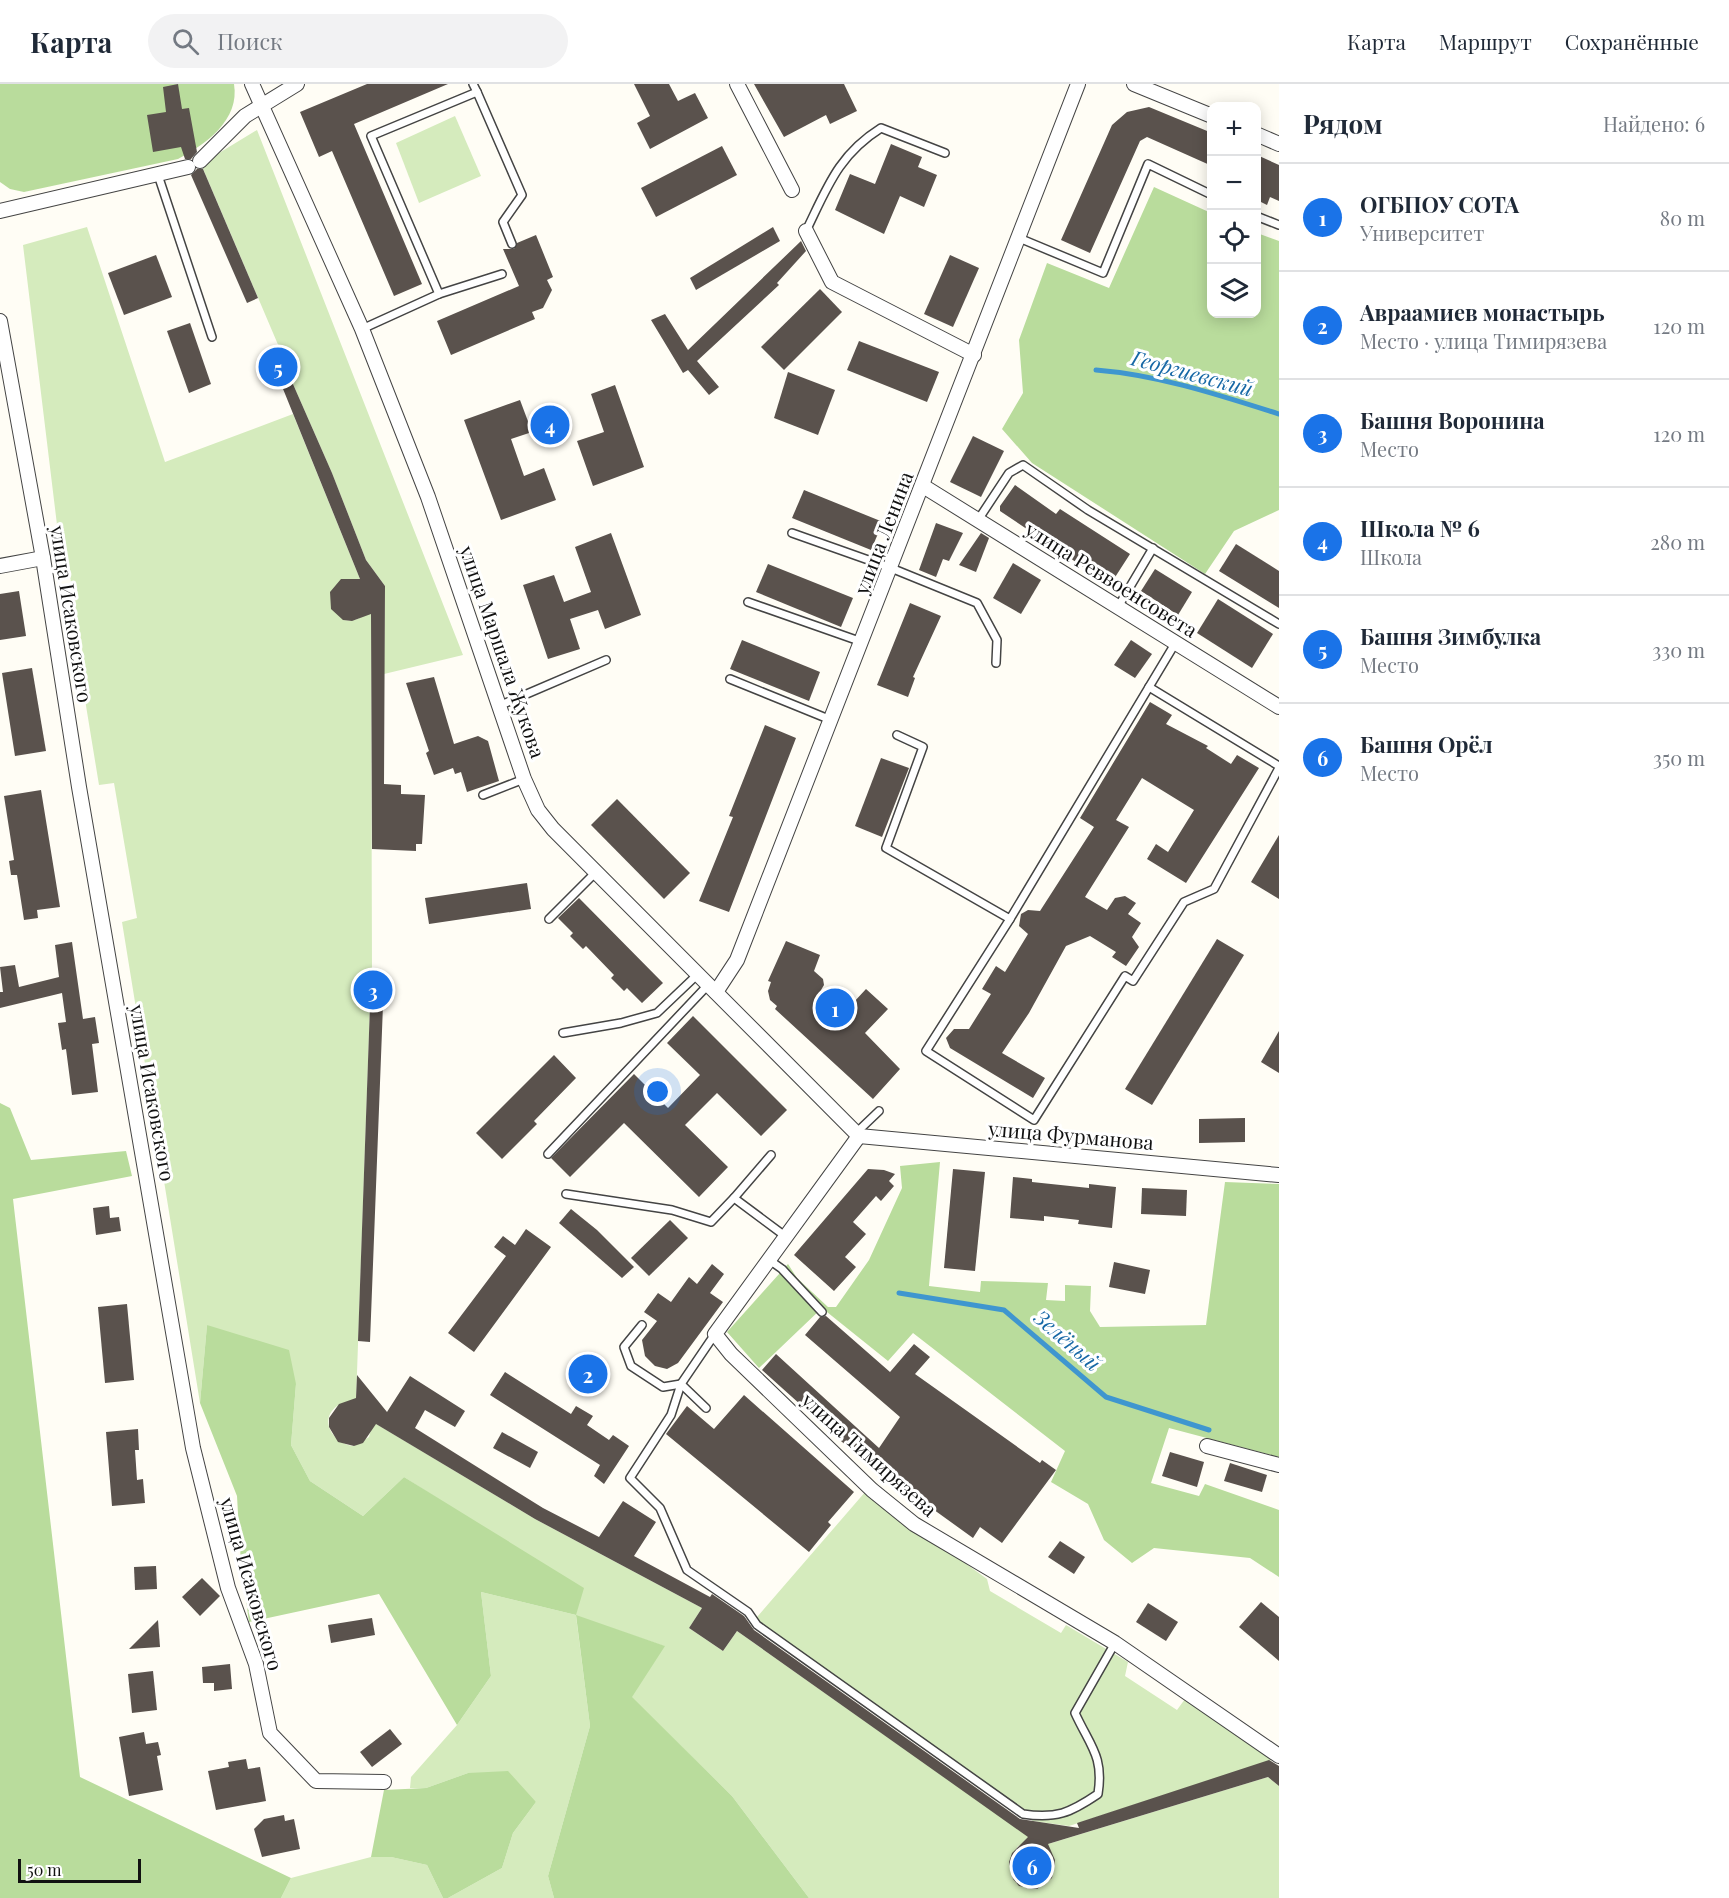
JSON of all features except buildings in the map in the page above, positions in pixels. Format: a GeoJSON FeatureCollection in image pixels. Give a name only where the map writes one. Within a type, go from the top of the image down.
{"type":"FeatureCollection","features":[{"type":"Feature","properties":{"kind":"street","name":"улица Маршала Жукова"},"geometry":{"type":"LineString","coordinates":[[252,84],[362,329],[428,497],[501,705],[524,779],[545,820],[858,1134]]}},
{"type":"Feature","properties":{"kind":"street"},"geometry":{"type":"LineString","coordinates":[[0,211],[158,175],[194,164],[245,116],[262,103],[297,84]]}},
{"type":"Feature","properties":{"kind":"street"},"geometry":{"type":"LineString","coordinates":[[737,84],[792,190]]}},
{"type":"Feature","properties":{"kind":"street","name":"улица Ленина"},"geometry":{"type":"LineString","coordinates":[[712,989],[737,960],[1078,84]]}},
{"type":"Feature","properties":{"kind":"street"},"geometry":{"type":"LineString","coordinates":[[1134,84],[1207,114]]}},
{"type":"Feature","properties":{"kind":"street"},"geometry":{"type":"LineString","coordinates":[[1261,136],[1279,144]]}},
{"type":"Feature","properties":{"kind":"street"},"geometry":{"type":"LineString","coordinates":[[806,231],[832,282],[974,355]]}},
{"type":"Feature","properties":{"kind":"street","name":"улица Исаковского"},"geometry":{"type":"LineString","coordinates":[[0,321],[43,558],[79,787],[193,1448],[228,1588],[256,1664],[270,1733],[316,1781],[384,1782]]}},
{"type":"Feature","properties":{"kind":"street","name":"улица Реввоенсовета"},"geometry":{"type":"LineString","coordinates":[[923,486],[1279,706]]}},
{"type":"Feature","properties":{"kind":"street"},"geometry":{"type":"LineString","coordinates":[[0,566],[43,558]]}},
{"type":"Feature","properties":{"kind":"street"},"geometry":{"type":"LineString","coordinates":[[715,1334],[785,1236],[856,1144],[858,1134]]}},
{"type":"Feature","properties":{"kind":"street","name":"улица Фурманова"},"geometry":{"type":"LineString","coordinates":[[858,1134],[1279,1175]]}},
{"type":"Feature","properties":{"kind":"street","name":"улица Тимирязева"},"geometry":{"type":"LineString","coordinates":[[715,1334],[732,1354],[872,1490],[914,1524],[1115,1643],[1279,1756]]}},
{"type":"Feature","properties":{"kind":"street"},"geometry":{"type":"LineString","coordinates":[[1207,1446],[1279,1465]]}},
{"type":"Feature","properties":{"kind":"lane"},"geometry":{"type":"LineString","coordinates":[[473,84],[522,195],[503,222],[512,244]]}},
{"type":"Feature","properties":{"kind":"lane"},"geometry":{"type":"LineString","coordinates":[[439,294],[371,136],[477,92]]}},
{"type":"Feature","properties":{"kind":"lane"},"geometry":{"type":"LineString","coordinates":[[806,231],[836,169],[867,136],[880,128],[945,153]]}},
{"type":"Feature","properties":{"kind":"lane"},"geometry":{"type":"LineString","coordinates":[[1019,238],[1103,273],[1148,164],[1207,193]]}},
{"type":"Feature","properties":{"kind":"lane"},"geometry":{"type":"LineString","coordinates":[[158,175],[212,337]]}},
{"type":"Feature","properties":{"kind":"lane"},"geometry":{"type":"LineString","coordinates":[[1261,218],[1279,225]]}},
{"type":"Feature","properties":{"kind":"lane"},"geometry":{"type":"LineString","coordinates":[[362,329],[439,294],[502,274]]}},
{"type":"Feature","properties":{"kind":"lane"},"geometry":{"type":"LineString","coordinates":[[978,520],[1009,473],[1023,465],[1089,510],[1279,624]]}},
{"type":"Feature","properties":{"kind":"lane"},"geometry":{"type":"LineString","coordinates":[[792,533],[891,568],[977,603],[997,640],[996,663]]}},
{"type":"Feature","properties":{"kind":"lane"},"geometry":{"type":"LineString","coordinates":[[1118,607],[1153,548]]}},
{"type":"Feature","properties":{"kind":"lane"},"geometry":{"type":"LineString","coordinates":[[748,602],[862,642]]}},
{"type":"Feature","properties":{"kind":"lane"},"geometry":{"type":"LineString","coordinates":[[1149,687],[1279,767],[1214,889],[1184,902],[1133,981],[1125,976],[1034,1120],[926,1051],[1010,919],[1149,687],[1176,642]]}},
{"type":"Feature","properties":{"kind":"lane"},"geometry":{"type":"LineString","coordinates":[[501,705],[606,660]]}},
{"type":"Feature","properties":{"kind":"lane"},"geometry":{"type":"LineString","coordinates":[[730,679],[831,720]]}},
{"type":"Feature","properties":{"kind":"lane"},"geometry":{"type":"LineString","coordinates":[[897,735],[923,747],[886,848],[1010,919]]}},
{"type":"Feature","properties":{"kind":"lane"},"geometry":{"type":"LineString","coordinates":[[483,795],[524,779]]}},
{"type":"Feature","properties":{"kind":"lane"},"geometry":{"type":"LineString","coordinates":[[549,919],[596,872]]}},
{"type":"Feature","properties":{"kind":"lane"},"geometry":{"type":"LineString","coordinates":[[563,1033],[621,1023],[657,1013],[698,974]]}},
{"type":"Feature","properties":{"kind":"lane"},"geometry":{"type":"LineString","coordinates":[[548,1154],[712,989]]}},
{"type":"Feature","properties":{"kind":"lane"},"geometry":{"type":"LineString","coordinates":[[858,1134],[879,1111]]}},
{"type":"Feature","properties":{"kind":"lane"},"geometry":{"type":"LineString","coordinates":[[566,1194],[672,1210],[711,1222],[771,1155]]}},
{"type":"Feature","properties":{"kind":"lane"},"geometry":{"type":"LineString","coordinates":[[734,1198],[785,1236]]}},
{"type":"Feature","properties":{"kind":"lane"},"geometry":{"type":"LineString","coordinates":[[768,1259],[782,1269],[822,1312]]}},
{"type":"Feature","properties":{"kind":"lane"},"geometry":{"type":"LineString","coordinates":[[642,1325],[624,1347],[631,1366],[663,1387],[681,1384]]}},
{"type":"Feature","properties":{"kind":"lane"},"geometry":{"type":"LineString","coordinates":[[715,1334],[681,1384],[671,1415],[630,1478],[660,1508],[687,1570],[748,1612],[758,1625],[1023,1814],[1048,1818],[1080,1806],[1098,1794],[1101,1772],[1096,1752],[1075,1713],[1115,1643]]}},
{"type":"Feature","properties":{"kind":"lane"},"geometry":{"type":"LineString","coordinates":[[681,1384],[706,1408]]}},
{"type":"Feature","properties":{"kind":"green space"},"geometry":{"type":"Polygon","coordinates":[[[0,84],[234,84],[234,97],[232,109],[219,129],[210,138],[178,159],[24,192],[10,189],[0,182],[0,84]]]}},
{"type":"Feature","properties":{"kind":"green space"},"geometry":{"type":"Polygon","coordinates":[[[455,116],[481,176],[419,203],[396,143],[455,116]]]}},
{"type":"Feature","properties":{"kind":"green space"},"geometry":{"type":"Polygon","coordinates":[[[257,130],[463,655],[384,674],[385,586],[366,560],[332,473],[289,375],[294,373],[287,352],[282,354],[201,164],[257,130]]]}},
{"type":"Feature","properties":{"kind":"green space"},"geometry":{"type":"Polygon","coordinates":[[[1154,187],[1207,211],[1207,318],[1261,318],[1261,234],[1279,241],[1279,510],[1234,531],[1205,574],[1032,463],[1002,429],[1023,393],[1019,340],[1047,263],[1109,288],[1154,187]]]}},
{"type":"Feature","properties":{"kind":"green space"},"geometry":{"type":"Polygon","coordinates":[[[87,227],[165,462],[293,414],[360,579],[343,620],[359,618],[371,608],[372,974],[359,975],[357,1004],[370,1005],[356,1401],[339,1405],[331,1412],[329,1425],[335,1437],[347,1445],[354,1446],[369,1437],[373,1422],[535,1519],[702,1608],[689,1628],[723,1651],[737,1631],[1036,1842],[1018,1846],[1009,1862],[1013,1879],[1028,1889],[1044,1885],[1053,1873],[1055,1860],[1045,1845],[1268,1777],[1279,1786],[1279,1898],[809,1898],[732,1796],[631,1697],[664,1646],[576,1616],[590,1726],[548,1876],[554,1898],[448,1898],[502,1868],[513,1833],[536,1802],[468,1773],[426,1788],[410,1788],[411,1777],[457,1725],[491,1676],[481,1592],[576,1615],[471,1520],[404,1477],[363,1516],[310,1481],[291,1445],[296,1384],[207,1325],[200,1403],[122,922],[137,918],[114,783],[99,785],[79,663],[84,661],[70,576],[66,576],[58,533],[23,245],[87,227]]]}},
{"type":"Feature","properties":{"kind":"green space"},"geometry":{"type":"Polygon","coordinates":[[[0,1103],[10,1108],[31,1160],[126,1151],[132,1176],[13,1199],[80,1777],[291,1878],[281,1898],[0,1898],[0,1103]]]}},
{"type":"Feature","properties":{"kind":"green space"},"geometry":{"type":"Polygon","coordinates":[[[940,1162],[929,1286],[980,1292],[981,1281],[1048,1283],[1046,1300],[1065,1301],[1065,1285],[1091,1286],[1090,1311],[1100,1327],[1206,1325],[1225,1182],[1279,1184],[1279,1457],[1169,1428],[1151,1483],[1199,1496],[1205,1484],[1279,1510],[1279,1577],[1250,1558],[1154,1548],[1132,1563],[1104,1540],[1088,1504],[1051,1482],[1065,1451],[913,1333],[888,1361],[822,1308],[759,1368],[727,1332],[788,1264],[797,1278],[828,1307],[836,1307],[869,1260],[902,1188],[900,1166],[940,1162]]]}},
{"type":"Feature","properties":{"kind":"green space"},"geometry":{"type":"Polygon","coordinates":[[[207,1325],[289,1350],[296,1384],[291,1445],[310,1481],[363,1516],[404,1477],[584,1588],[576,1615],[481,1592],[491,1676],[457,1725],[379,1594],[249,1622],[241,1564],[237,1496],[200,1403],[207,1325]]]}},
{"type":"Feature","properties":{"kind":"green space"},"geometry":{"type":"Polygon","coordinates":[[[866,1491],[987,1579],[990,1591],[1061,1633],[1066,1625],[1128,1662],[1125,1676],[1177,1710],[1185,1699],[1272,1760],[1069,1826],[1033,1821],[751,1624],[866,1491]]]}},
{"type":"Feature","properties":{"kind":"green space"},"geometry":{"type":"Polygon","coordinates":[[[576,1615],[665,1646],[632,1697],[732,1796],[809,1898],[554,1898],[548,1876],[590,1726],[576,1615]]]}},
{"type":"Feature","properties":{"kind":"green space"},"geometry":{"type":"Polygon","coordinates":[[[508,1771],[536,1802],[513,1833],[502,1868],[448,1898],[443,1898],[427,1865],[391,1857],[371,1857],[384,1790],[426,1788],[468,1773],[508,1771]]]}},
{"type":"Feature","properties":{"kind":"green space"},"geometry":{"type":"Polygon","coordinates":[[[371,1857],[391,1857],[427,1865],[443,1898],[281,1898],[291,1878],[371,1857]]]}},
{"type":"Feature","properties":{"kind":"waterway","name":"Георгиевский"},"geometry":{"type":"LineString","coordinates":[[1096,370],[1166,381],[1279,414]]}},
{"type":"Feature","properties":{"kind":"waterway","name":"Зелёный"},"geometry":{"type":"LineString","coordinates":[[899,1293],[1004,1310],[1106,1397],[1209,1430]]}},
{"type":"Feature","properties":{"kind":"place","name":"Башня Зимбулка"},"geometry":{"type":"Point","coordinates":[278,367]}},
{"type":"Feature","properties":{"kind":"place","name":"Школа № 6"},"geometry":{"type":"Point","coordinates":[550,425]}},
{"type":"Feature","properties":{"kind":"place","name":"Башня Воронина"},"geometry":{"type":"Point","coordinates":[373,990]}},
{"type":"Feature","properties":{"kind":"place","name":"ОГБПОУ СОТА"},"geometry":{"type":"Point","coordinates":[835,1008]}},
{"type":"Feature","properties":{"kind":"place","name":"Авраамиев монастырь"},"geometry":{"type":"Point","coordinates":[588,1374]}},
{"type":"Feature","properties":{"kind":"place","name":"Башня Орёл"},"geometry":{"type":"Point","coordinates":[1032,1866]}}]}
